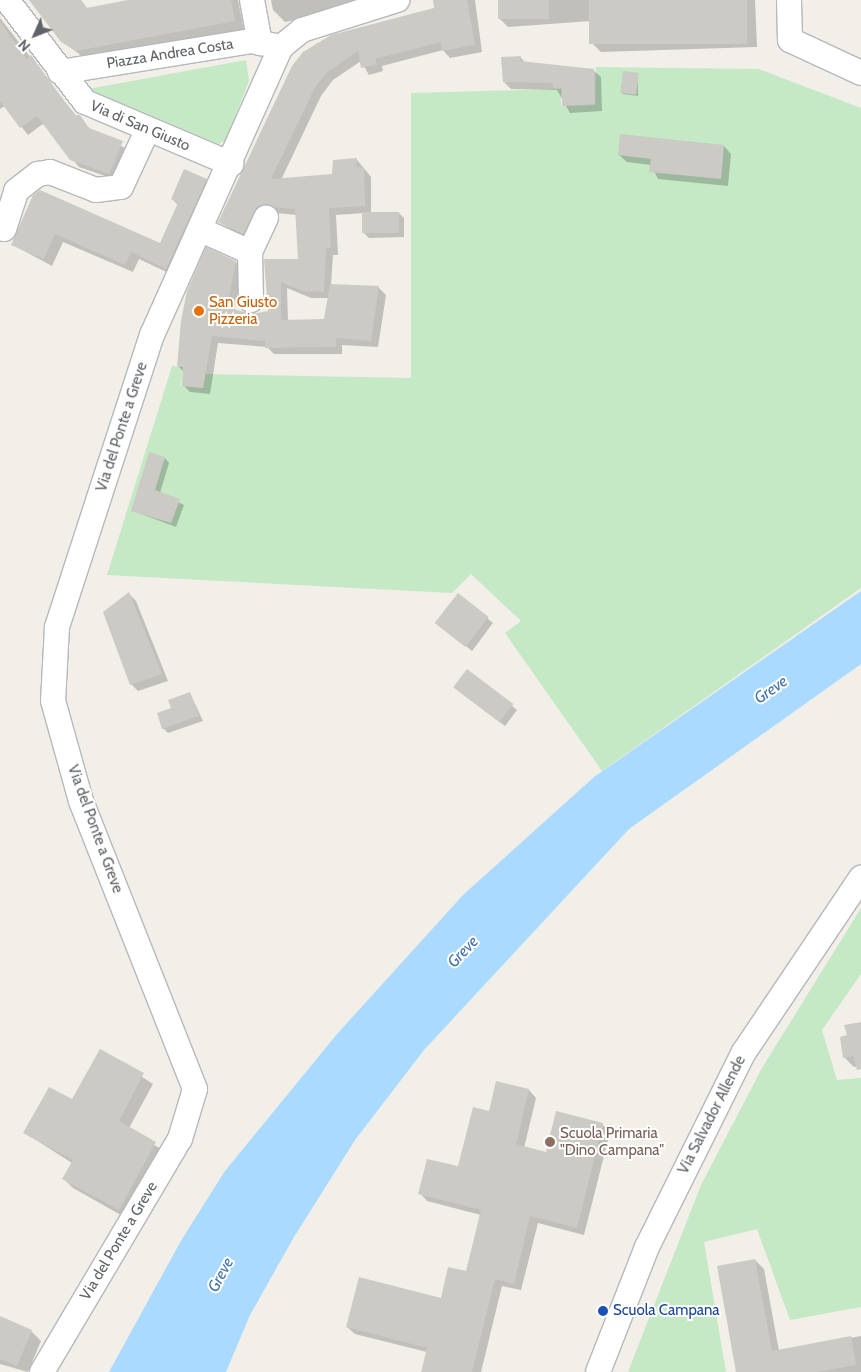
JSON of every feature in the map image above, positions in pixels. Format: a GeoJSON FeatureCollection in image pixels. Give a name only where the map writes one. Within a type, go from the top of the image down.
{"type":"FeatureCollection","features":[{"type":"Feature","properties":{"kind":"street","name":"Via di San Giusto"},"geometry":{"type":"LineString","coordinates":[[7,0],[60,72],[85,102],[147,131],[232,164]]}},
{"type":"Feature","properties":{"kind":"street"},"geometry":{"type":"LineString","coordinates":[[252,0],[270,45]]}},
{"type":"Feature","properties":{"kind":"street","name":"Via del Ponte a Greve"},"geometry":{"type":"LineString","coordinates":[[42,1372],[180,1139],[194,1098],[192,1079],[81,801],[53,700],[52,665],[57,628],[152,335],[232,164],[270,45],[302,30],[397,0]]}},
{"type":"Feature","properties":{"kind":"street"},"geometry":{"type":"LineString","coordinates":[[789,0],[790,40],[861,73]]}},
{"type":"Feature","properties":{"kind":"street","name":"Piazza Andrea Costa"},"geometry":{"type":"LineString","coordinates":[[60,72],[270,45]]}},
{"type":"Feature","properties":{"kind":"street"},"geometry":{"type":"LineString","coordinates":[[4,229],[16,191],[38,174],[50,172],[96,190],[121,187],[147,131]]}},
{"type":"Feature","properties":{"kind":"street"},"geometry":{"type":"LineString","coordinates":[[251,300],[250,252],[266,217]]}},
{"type":"Feature","properties":{"kind":"street"},"geometry":{"type":"LineString","coordinates":[[201,230],[250,252]]}},
{"type":"Feature","properties":{"kind":"street","name":"Via Salvador Allende"},"geometry":{"type":"LineString","coordinates":[[598,1372],[647,1247],[744,1052],[861,878]]}},
{"type":"Feature","properties":{"kind":"green space"},"geometry":{"type":"Polygon","coordinates":[[[246,60],[249,81],[226,140],[219,144],[88,89],[246,60]]]}},
{"type":"Feature","properties":{"kind":"green space"},"geometry":{"type":"Polygon","coordinates":[[[596,67],[759,69],[861,108],[861,588],[602,771],[505,633],[521,621],[471,574],[452,593],[107,575],[172,366],[183,367],[181,386],[203,388],[205,374],[411,378],[411,93],[561,89],[561,106],[595,105],[596,67]]]}},
{"type":"Feature","properties":{"kind":"green space"},"geometry":{"type":"Polygon","coordinates":[[[861,908],[861,974],[822,1030],[837,1080],[861,1078],[861,1307],[790,1320],[757,1229],[704,1242],[726,1372],[628,1372],[701,1185],[762,1068],[861,908]]]}},
{"type":"Feature","properties":{"kind":"water","name":"Greve"},"geometry":{"type":"Polygon","coordinates":[[[861,591],[861,664],[629,829],[424,1050],[355,1140],[294,1237],[250,1315],[226,1372],[109,1372],[182,1239],[225,1171],[337,1034],[463,895],[594,777],[861,591]]]}},
{"type":"Feature","properties":{"kind":"building"},"geometry":{"type":"Polygon","coordinates":[[[29,0],[80,0],[86,8],[128,0],[231,0],[235,21],[76,51],[61,42],[29,0]]]}},
{"type":"Feature","properties":{"kind":"building"},"geometry":{"type":"Polygon","coordinates":[[[433,0],[467,0],[475,45],[442,51],[441,42],[375,59],[377,64],[361,68],[358,51],[326,73],[314,89],[271,179],[332,174],[333,160],[357,158],[356,167],[364,168],[365,206],[329,208],[331,248],[326,248],[324,292],[303,291],[281,282],[281,320],[324,319],[330,284],[379,286],[371,341],[336,338],[336,347],[265,348],[265,341],[212,336],[203,388],[182,386],[183,367],[177,366],[181,321],[187,291],[206,247],[236,261],[227,307],[251,314],[268,311],[264,259],[298,259],[295,209],[258,206],[243,234],[218,222],[292,66],[303,52],[331,35],[434,8],[433,0]]]}},
{"type":"Feature","properties":{"kind":"building"},"geometry":{"type":"Polygon","coordinates":[[[498,0],[549,0],[549,19],[498,19],[498,0]]]}},
{"type":"Feature","properties":{"kind":"building"},"geometry":{"type":"Polygon","coordinates":[[[589,0],[747,0],[747,44],[589,44],[589,0]]]}},
{"type":"Feature","properties":{"kind":"building"},"geometry":{"type":"Polygon","coordinates":[[[0,22],[27,59],[31,55],[74,115],[80,115],[89,128],[123,141],[109,174],[70,160],[37,116],[20,128],[0,101],[0,22]]]}},
{"type":"Feature","properties":{"kind":"building"},"geometry":{"type":"Polygon","coordinates":[[[521,56],[520,61],[594,69],[595,104],[562,106],[562,88],[553,88],[553,83],[503,82],[501,57],[521,56]]]}},
{"type":"Feature","properties":{"kind":"building"},"geometry":{"type":"Polygon","coordinates":[[[623,71],[639,73],[636,95],[620,93],[623,71]]]}},
{"type":"Feature","properties":{"kind":"building"},"geometry":{"type":"Polygon","coordinates":[[[620,134],[724,145],[721,179],[649,172],[651,159],[618,155],[620,134]]]}},
{"type":"Feature","properties":{"kind":"building"},"geometry":{"type":"Polygon","coordinates":[[[184,169],[207,179],[166,269],[131,252],[125,265],[55,234],[44,259],[11,245],[33,195],[40,190],[160,243],[178,203],[171,199],[184,169]]]}},
{"type":"Feature","properties":{"kind":"building"},"geometry":{"type":"Polygon","coordinates":[[[362,212],[399,212],[399,233],[362,233],[362,212]]]}},
{"type":"Feature","properties":{"kind":"building"},"geometry":{"type":"Polygon","coordinates":[[[149,452],[165,457],[155,490],[180,499],[171,523],[131,511],[149,452]]]}},
{"type":"Feature","properties":{"kind":"building"},"geometry":{"type":"Polygon","coordinates":[[[129,592],[162,674],[130,685],[103,612],[129,592]]]}},
{"type":"Feature","properties":{"kind":"building"},"geometry":{"type":"Polygon","coordinates":[[[458,593],[489,617],[465,647],[435,623],[458,593]]]}},
{"type":"Feature","properties":{"kind":"building"},"geometry":{"type":"Polygon","coordinates":[[[467,669],[513,704],[499,722],[453,687],[467,669]]]}},
{"type":"Feature","properties":{"kind":"building"},"geometry":{"type":"Polygon","coordinates":[[[190,692],[199,716],[162,729],[157,713],[171,708],[168,700],[190,692]]]}},
{"type":"Feature","properties":{"kind":"building"},"geometry":{"type":"Polygon","coordinates":[[[861,1022],[861,1069],[857,1070],[853,1056],[843,1058],[840,1037],[847,1035],[844,1025],[861,1022]]]}},
{"type":"Feature","properties":{"kind":"building"},"geometry":{"type":"Polygon","coordinates":[[[100,1049],[144,1073],[119,1121],[156,1142],[119,1210],[62,1179],[73,1160],[23,1133],[49,1087],[72,1099],[100,1049]]]}},
{"type":"Feature","properties":{"kind":"building"},"geometry":{"type":"Polygon","coordinates":[[[496,1081],[529,1089],[516,1144],[546,1152],[556,1111],[603,1123],[577,1228],[530,1216],[514,1284],[495,1279],[472,1372],[421,1372],[427,1348],[346,1327],[359,1277],[441,1298],[448,1267],[466,1271],[481,1210],[418,1194],[427,1159],[458,1166],[473,1107],[489,1111],[496,1081]]]}},
{"type":"Feature","properties":{"kind":"building"},"geometry":{"type":"Polygon","coordinates":[[[755,1259],[772,1351],[851,1336],[856,1365],[817,1372],[736,1372],[717,1266],[755,1259]]]}},
{"type":"Feature","properties":{"kind":"building"},"geometry":{"type":"Polygon","coordinates":[[[0,1316],[32,1330],[17,1366],[0,1359],[0,1316]]]}},
{"type":"Feature","properties":{"kind":"place","name":"San Giusto Pizzeria"},"geometry":{"type":"Point","coordinates":[199,311]}},
{"type":"Feature","properties":{"kind":"place","name":"Scuola Primaria \"Dino Campana\""},"geometry":{"type":"Point","coordinates":[550,1142]}},
{"type":"Feature","properties":{"kind":"place","name":"Scuola Campana"},"geometry":{"type":"Point","coordinates":[603,1311]}}]}
